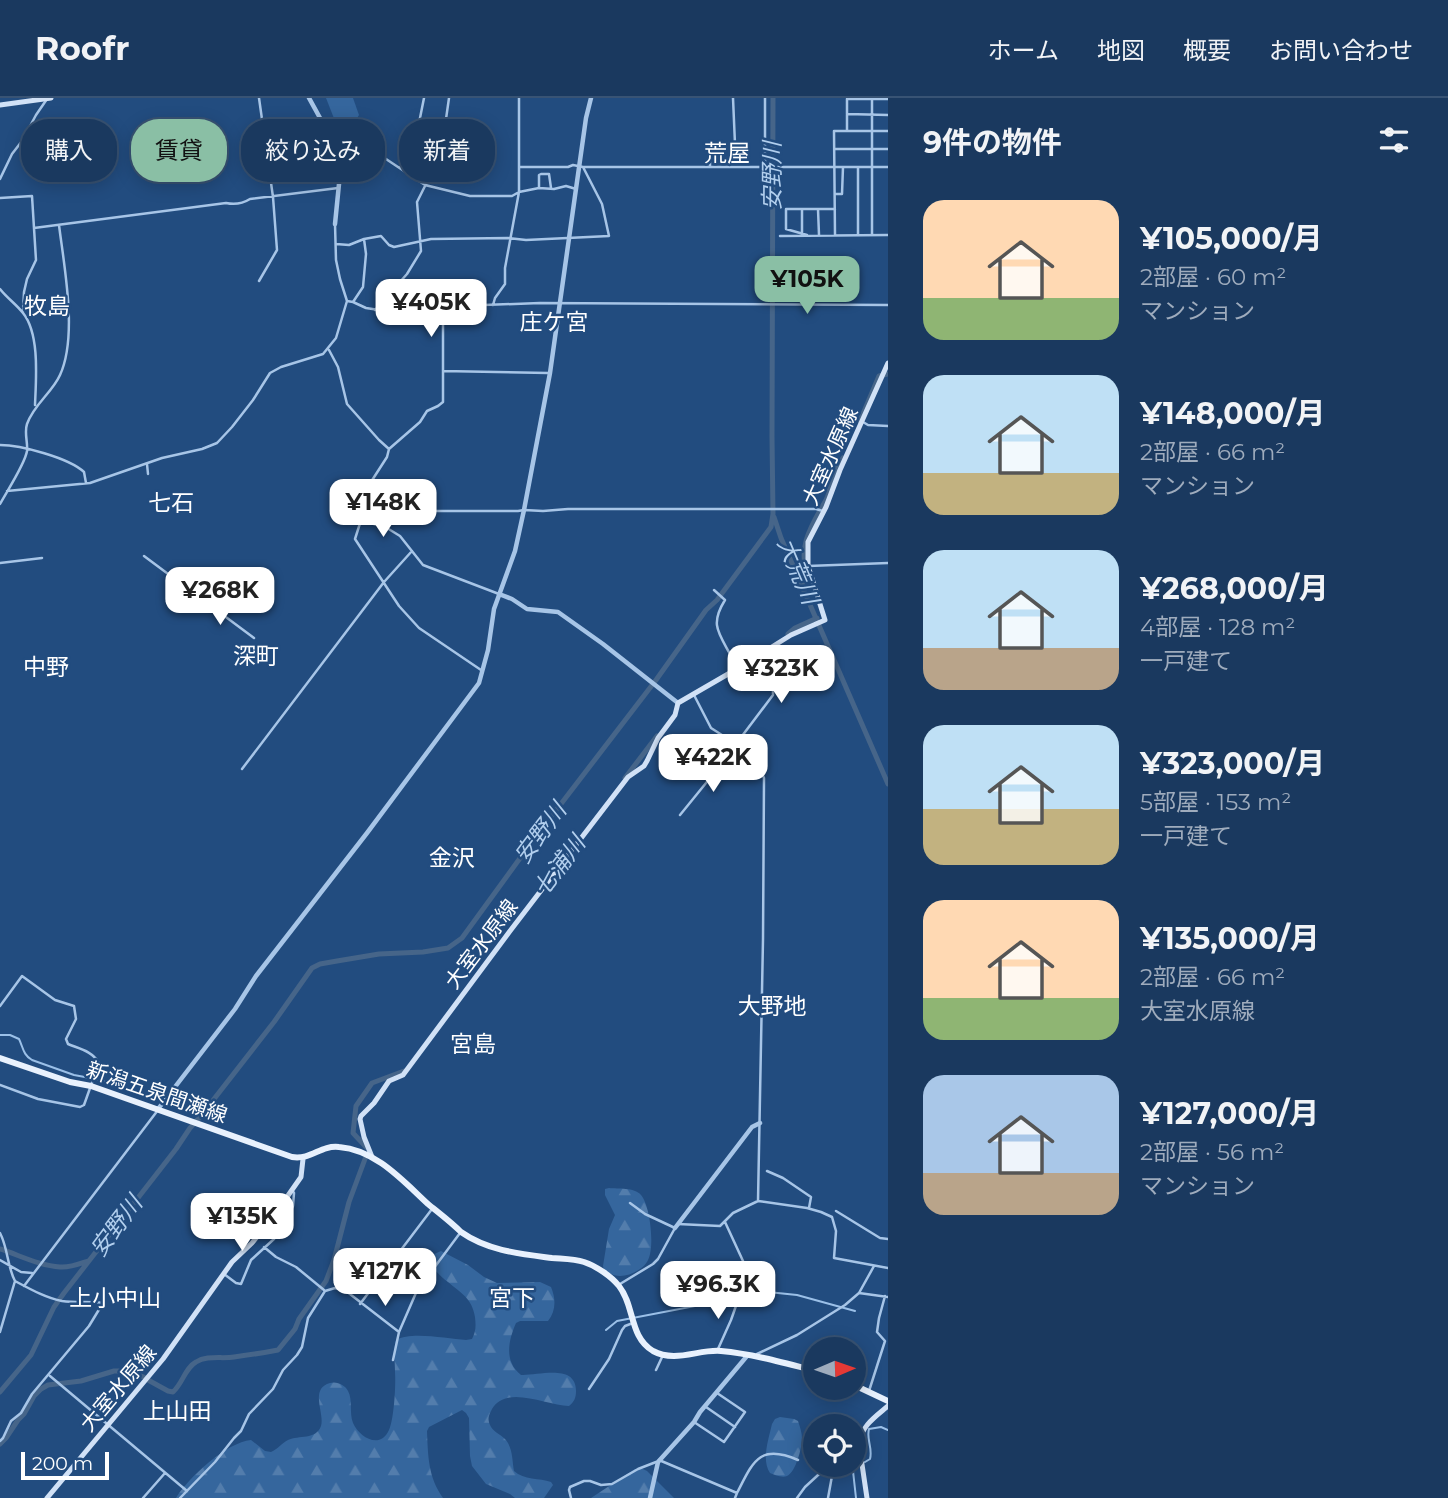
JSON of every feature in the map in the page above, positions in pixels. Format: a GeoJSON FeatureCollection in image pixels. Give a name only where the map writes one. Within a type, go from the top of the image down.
{"type":"FeatureCollection","features":[{"type":"Feature","properties":{"kind":"main road"},"geometry":{"type":"LineString","coordinates":[[0,105],[16,100],[49,98]]}},
{"type":"Feature","properties":{"kind":"main road","name":"大室水原線"},"geometry":{"type":"LineString","coordinates":[[372,1157],[364,1137],[361,1116],[389,1081],[403,1075],[628,777],[643,766],[658,738],[675,715],[678,703],[791,635],[825,620],[808,566],[808,542],[888,363]]}},
{"type":"Feature","properties":{"kind":"main road","name":"新潟五泉間瀬線"},"geometry":{"type":"LineString","coordinates":[[0,1058],[70,1082],[91,1086],[303,1159]]}},
{"type":"Feature","properties":{"kind":"main road"},"geometry":{"type":"LineString","coordinates":[[303,1159],[332,1147],[345,1148],[372,1157],[469,1237],[505,1251],[586,1263],[618,1285],[626,1299],[639,1338],[648,1347],[663,1355],[717,1351],[803,1368]]}},
{"type":"Feature","properties":{"kind":"main road","name":"大室水原線"},"geometry":{"type":"LineString","coordinates":[[47,1498],[163,1359],[232,1262],[256,1238],[300,1177],[303,1159]]}},
{"type":"Feature","properties":{"kind":"main road"},"geometry":{"type":"LineString","coordinates":[[866,1390],[888,1404],[866,1425]]}},
{"type":"Feature","properties":{"kind":"main road"},"geometry":{"type":"LineString","coordinates":[[864,1477],[867,1498]]}},
{"type":"Feature","properties":{"kind":"street"},"geometry":{"type":"LineString","coordinates":[[0,179],[12,154],[49,98]]}},
{"type":"Feature","properties":{"kind":"street"},"geometry":{"type":"LineString","coordinates":[[259,98],[273,197],[277,250],[259,281]]}},
{"type":"Feature","properties":{"kind":"street"},"geometry":{"type":"LineString","coordinates":[[309,98],[320,119]]}},
{"type":"Feature","properties":{"kind":"street"},"geometry":{"type":"LineString","coordinates":[[420,119],[425,98]]}},
{"type":"Feature","properties":{"kind":"street"},"geometry":{"type":"LineString","coordinates":[[375,310],[407,274],[421,251],[418,202],[441,154],[449,98]]}},
{"type":"Feature","properties":{"kind":"street"},"geometry":{"type":"LineString","coordinates":[[493,305],[505,284],[505,268],[519,192],[519,98]]}},
{"type":"Feature","properties":{"kind":"street"},"geometry":{"type":"LineString","coordinates":[[24,1286],[235,1009],[256,976],[472,695],[479,682],[494,609],[515,551],[524,510],[550,373],[586,118],[592,98]]}},
{"type":"Feature","properties":{"kind":"street"},"geometry":{"type":"LineString","coordinates":[[709,166],[710,153],[714,146],[736,144],[733,98]]}},
{"type":"Feature","properties":{"kind":"street"},"geometry":{"type":"LineString","coordinates":[[765,98],[766,166]]}},
{"type":"Feature","properties":{"kind":"street"},"geometry":{"type":"LineString","coordinates":[[847,131],[847,99],[886,99]]}},
{"type":"Feature","properties":{"kind":"street"},"geometry":{"type":"LineString","coordinates":[[872,99],[872,235]]}},
{"type":"Feature","properties":{"kind":"street"},"geometry":{"type":"LineString","coordinates":[[847,114],[888,115]]}},
{"type":"Feature","properties":{"kind":"street"},"geometry":{"type":"LineString","coordinates":[[835,235],[834,131],[888,131]]}},
{"type":"Feature","properties":{"kind":"street"},"geometry":{"type":"LineString","coordinates":[[835,149],[888,149]]}},
{"type":"Feature","properties":{"kind":"street"},"geometry":{"type":"LineString","coordinates":[[519,167],[888,167]]}},
{"type":"Feature","properties":{"kind":"street"},"geometry":{"type":"LineString","coordinates":[[336,244],[349,245],[381,236],[394,247],[431,239],[609,236],[602,204],[581,167]]}},
{"type":"Feature","properties":{"kind":"street"},"geometry":{"type":"LineString","coordinates":[[835,194],[842,194],[843,167]]}},
{"type":"Feature","properties":{"kind":"street"},"geometry":{"type":"LineString","coordinates":[[858,167],[858,235]]}},
{"type":"Feature","properties":{"kind":"street"},"geometry":{"type":"LineString","coordinates":[[539,188],[541,174],[550,174],[551,188]]}},
{"type":"Feature","properties":{"kind":"street"},"geometry":{"type":"LineString","coordinates":[[7,491],[86,484],[175,454],[213,446],[232,427],[270,373],[281,366],[323,354],[339,332],[347,301],[336,260],[335,224],[339,182]]}},
{"type":"Feature","properties":{"kind":"street"},"geometry":{"type":"LineString","coordinates":[[421,182],[470,196],[512,195],[539,188],[566,186],[576,189]]}},
{"type":"Feature","properties":{"kind":"street"},"geometry":{"type":"LineString","coordinates":[[34,228],[243,203],[250,199],[338,188]]}},
{"type":"Feature","properties":{"kind":"street"},"geometry":{"type":"LineString","coordinates":[[0,198],[32,196],[36,260],[27,279],[23,313]]}},
{"type":"Feature","properties":{"kind":"street"},"geometry":{"type":"LineString","coordinates":[[811,236],[786,229],[786,209],[835,209]]}},
{"type":"Feature","properties":{"kind":"street"},"geometry":{"type":"LineString","coordinates":[[802,209],[802,233]]}},
{"type":"Feature","properties":{"kind":"street"},"geometry":{"type":"LineString","coordinates":[[818,209],[818,235]]}},
{"type":"Feature","properties":{"kind":"street"},"geometry":{"type":"LineString","coordinates":[[0,504],[26,456],[27,424],[34,408],[60,375],[68,343],[66,265],[59,225]]}},
{"type":"Feature","properties":{"kind":"street"},"geometry":{"type":"LineString","coordinates":[[780,236],[888,235]]}},
{"type":"Feature","properties":{"kind":"street"},"geometry":{"type":"LineString","coordinates":[[353,302],[363,287],[366,254],[364,239]]}},
{"type":"Feature","properties":{"kind":"street"},"geometry":{"type":"LineString","coordinates":[[0,289],[23,313],[33,332],[34,408]]}},
{"type":"Feature","properties":{"kind":"street"},"geometry":{"type":"LineString","coordinates":[[347,301],[375,310],[559,304],[888,305]]}},
{"type":"Feature","properties":{"kind":"street"},"geometry":{"type":"LineString","coordinates":[[443,307],[442,404],[426,411],[420,422],[389,449],[387,457],[369,485],[355,539],[399,606],[419,628],[483,671]]}},
{"type":"Feature","properties":{"kind":"street"},"geometry":{"type":"LineString","coordinates":[[328,349],[338,367],[347,404],[389,449]]}},
{"type":"Feature","properties":{"kind":"street"},"geometry":{"type":"LineString","coordinates":[[443,371],[550,373]]}},
{"type":"Feature","properties":{"kind":"street"},"geometry":{"type":"LineString","coordinates":[[863,422],[868,425],[888,426]]}},
{"type":"Feature","properties":{"kind":"street"},"geometry":{"type":"LineString","coordinates":[[0,445],[27,448],[67,461],[84,472],[86,484]]}},
{"type":"Feature","properties":{"kind":"street"},"geometry":{"type":"LineString","coordinates":[[147,464],[148,474]]}},
{"type":"Feature","properties":{"kind":"street"},"geometry":{"type":"LineString","coordinates":[[366,493],[393,496],[428,511],[821,510]]}},
{"type":"Feature","properties":{"kind":"street"},"geometry":{"type":"LineString","coordinates":[[341,520],[361,518],[387,528],[400,536],[423,565],[512,599],[527,609],[558,612],[678,703]]}},
{"type":"Feature","properties":{"kind":"street"},"geometry":{"type":"LineString","coordinates":[[242,769],[384,582],[412,551]]}},
{"type":"Feature","properties":{"kind":"street"},"geometry":{"type":"LineString","coordinates":[[144,556],[254,638]]}},
{"type":"Feature","properties":{"kind":"street"},"geometry":{"type":"LineString","coordinates":[[0,563],[42,558]]}},
{"type":"Feature","properties":{"kind":"street"},"geometry":{"type":"LineString","coordinates":[[808,566],[888,563]]}},
{"type":"Feature","properties":{"kind":"street"},"geometry":{"type":"LineString","coordinates":[[715,591],[725,600],[717,614],[717,629],[733,658],[732,665],[735,670]]}},
{"type":"Feature","properties":{"kind":"street"},"geometry":{"type":"LineString","coordinates":[[736,744],[773,695],[769,649]]}},
{"type":"Feature","properties":{"kind":"street"},"geometry":{"type":"LineString","coordinates":[[694,694],[711,728],[757,762],[764,778],[758,1201]]}},
{"type":"Feature","properties":{"kind":"street"},"geometry":{"type":"LineString","coordinates":[[680,815],[719,767]]}},
{"type":"Feature","properties":{"kind":"street"},"geometry":{"type":"LineString","coordinates":[[0,1006],[22,976],[55,1000],[74,1006],[76,1019],[66,1042],[88,1051],[98,1060],[84,1105],[80,1107],[38,1099],[0,1085]]}},
{"type":"Feature","properties":{"kind":"street"},"geometry":{"type":"LineString","coordinates":[[618,1285],[658,1259],[677,1226],[752,1127],[760,1123]]}},
{"type":"Feature","properties":{"kind":"street"},"geometry":{"type":"LineString","coordinates":[[767,1171],[783,1178],[811,1197],[809,1209]]}},
{"type":"Feature","properties":{"kind":"street"},"geometry":{"type":"LineString","coordinates":[[223,1274],[240,1284],[251,1260],[281,1231],[293,1206],[292,1190]]}},
{"type":"Feature","properties":{"kind":"street"},"geometry":{"type":"LineString","coordinates":[[630,1203],[645,1214],[677,1226],[720,1226],[733,1213],[758,1201],[809,1209],[832,1217],[836,1231],[834,1258],[888,1268]]}},
{"type":"Feature","properties":{"kind":"street"},"geometry":{"type":"LineString","coordinates":[[360,1304],[433,1208]]}},
{"type":"Feature","properties":{"kind":"street"},"geometry":{"type":"LineString","coordinates":[[836,1211],[880,1238],[888,1239]]}},
{"type":"Feature","properties":{"kind":"street"},"geometry":{"type":"LineString","coordinates":[[717,1351],[731,1320],[746,1273],[725,1222]]}},
{"type":"Feature","properties":{"kind":"street"},"geometry":{"type":"LineString","coordinates":[[393,1360],[398,1332],[422,1279],[428,1276],[461,1232]]}},
{"type":"Feature","properties":{"kind":"street"},"geometry":{"type":"LineString","coordinates":[[0,1233],[15,1281],[0,1332]]}},
{"type":"Feature","properties":{"kind":"street"},"geometry":{"type":"LineString","coordinates":[[264,1247],[276,1257],[296,1267],[324,1290],[341,1289],[398,1332]]}},
{"type":"Feature","properties":{"kind":"street"},"geometry":{"type":"LineString","coordinates":[[0,1260],[21,1272],[34,1273]]}},
{"type":"Feature","properties":{"kind":"street"},"geometry":{"type":"LineString","coordinates":[[571,1498],[570,1487],[584,1480],[601,1485],[612,1484],[659,1461],[749,1356],[797,1335],[841,1308],[859,1293],[874,1266]]}},
{"type":"Feature","properties":{"kind":"street"},"geometry":{"type":"LineString","coordinates":[[0,1441],[11,1421],[21,1413],[32,1394],[89,1326],[103,1303],[55,1299],[15,1281]]}},
{"type":"Feature","properties":{"kind":"street"},"geometry":{"type":"LineString","coordinates":[[180,1498],[242,1431],[249,1414],[270,1393],[282,1370],[297,1354],[303,1343],[308,1318],[324,1290]]}},
{"type":"Feature","properties":{"kind":"street"},"geometry":{"type":"LineString","coordinates":[[859,1293],[887,1297],[877,1332],[885,1341],[869,1391]]}},
{"type":"Feature","properties":{"kind":"street"},"geometry":{"type":"LineString","coordinates":[[589,1388],[609,1359],[625,1326],[632,1320]]}},
{"type":"Feature","properties":{"kind":"street"},"geometry":{"type":"LineString","coordinates":[[656,1370],[663,1355]]}},
{"type":"Feature","properties":{"kind":"street"},"geometry":{"type":"LineString","coordinates":[[49,1375],[187,1491]]}},
{"type":"Feature","properties":{"kind":"street"},"geometry":{"type":"LineString","coordinates":[[694,1422],[724,1442],[746,1412],[717,1393]]}},
{"type":"Feature","properties":{"kind":"street"},"geometry":{"type":"LineString","coordinates":[[706,1406],[735,1427]]}},
{"type":"Feature","properties":{"kind":"street"},"geometry":{"type":"LineString","coordinates":[[659,1461],[736,1496],[755,1462],[765,1454],[774,1452],[798,1460]]}},
{"type":"Feature","properties":{"kind":"street"},"geometry":{"type":"LineString","coordinates":[[650,1498],[659,1461]]}},
{"type":"Feature","properties":{"kind":"street"},"geometry":{"type":"LineString","coordinates":[[144,1498],[165,1473]]}},
{"type":"Feature","properties":{"kind":"street"},"geometry":{"type":"LineString","coordinates":[[797,1498],[818,1477]]}},
{"type":"Feature","properties":{"kind":"street"},"geometry":{"type":"LineString","coordinates":[[828,1498],[831,1477]]}},
{"type":"Feature","properties":{"kind":"green space"},"geometry":{"type":"Polygon","coordinates":[[[326,98],[353,98],[359,115],[357,119],[334,119],[326,98]]]}},
{"type":"Feature","properties":{"kind":"green space"},"geometry":{"type":"Polygon","coordinates":[[[605,1189],[638,1192],[644,1200],[649,1217],[651,1246],[648,1260],[640,1269],[624,1276],[612,1274],[604,1270],[603,1266],[609,1229],[615,1215],[605,1195],[605,1189]]]}},
{"type":"Feature","properties":{"kind":"green space"},"geometry":{"type":"Polygon","coordinates":[[[441,1251],[497,1283],[540,1282],[551,1287],[554,1305],[551,1317],[548,1321],[516,1323],[511,1337],[510,1358],[521,1375],[555,1373],[570,1377],[576,1391],[574,1400],[569,1406],[528,1398],[507,1398],[499,1402],[489,1415],[491,1427],[510,1446],[514,1471],[551,1482],[553,1485],[544,1498],[515,1498],[486,1484],[472,1466],[469,1418],[462,1410],[429,1427],[427,1431],[432,1474],[443,1498],[176,1498],[199,1471],[241,1442],[251,1440],[265,1451],[271,1452],[288,1440],[315,1433],[322,1421],[320,1390],[330,1383],[340,1384],[348,1391],[353,1423],[360,1433],[375,1440],[385,1436],[391,1425],[393,1410],[396,1340],[420,1336],[466,1340],[472,1339],[474,1333],[474,1310],[469,1300],[431,1266],[430,1256],[441,1251]]]}},
{"type":"Feature","properties":{"kind":"green space"},"geometry":{"type":"Polygon","coordinates":[[[780,1417],[798,1421],[802,1437],[796,1465],[785,1477],[770,1473],[766,1462],[772,1424],[780,1417]]]}},
{"type":"Feature","properties":{"kind":"green space"},"geometry":{"type":"Polygon","coordinates":[[[635,1469],[647,1471],[674,1498],[591,1498],[635,1469]]]}},
{"type":"Feature","properties":{"kind":"waterway","name":"安野川"},"geometry":{"type":"LineString","coordinates":[[0,1392],[31,1355],[54,1307],[64,1293],[274,1022],[312,968],[320,964],[379,954],[448,948],[462,938],[771,527],[773,98]]}},
{"type":"Feature","properties":{"kind":"waterway"},"geometry":{"type":"LineString","coordinates":[[860,421],[879,376],[888,374]]}},
{"type":"Feature","properties":{"kind":"waterway"},"geometry":{"type":"LineString","coordinates":[[801,585],[809,579],[804,557],[807,538],[828,497],[834,472],[843,458]]}},
{"type":"Feature","properties":{"kind":"waterway","name":"大荒川"},"geometry":{"type":"LineString","coordinates":[[774,517],[888,784]]}},
{"type":"Feature","properties":{"kind":"waterway","name":"七浦川"},"geometry":{"type":"LineString","coordinates":[[788,634],[817,618]]}},
{"type":"Feature","properties":{"kind":"waterway","name":"七浦川"},"geometry":{"type":"LineString","coordinates":[[732,669],[762,650]]}},
{"type":"Feature","properties":{"kind":"waterway","name":"七浦川"},"geometry":{"type":"LineString","coordinates":[[625,778],[657,736]]}},
{"type":"Feature","properties":{"kind":"waterway"},"geometry":{"type":"LineString","coordinates":[[0,1035],[19,1039],[25,1053],[32,1060],[112,1085]]}},
{"type":"Feature","properties":{"kind":"waterway","name":"七浦川"},"geometry":{"type":"LineString","coordinates":[[366,1147],[353,1133],[356,1106],[372,1083],[404,1071]]}},
{"type":"Feature","properties":{"kind":"waterway","name":"七浦川"},"geometry":{"type":"LineString","coordinates":[[148,1380],[173,1392],[189,1368],[200,1360],[278,1350],[326,1281],[349,1202],[365,1159]]}},
{"type":"Feature","properties":{"kind":"waterway"},"geometry":{"type":"LineString","coordinates":[[0,1249],[52,1266],[67,1267],[88,1261]]}},
{"type":"Feature","properties":{"kind":"waterway"},"geometry":{"type":"LineString","coordinates":[[606,1330],[617,1321],[768,1292],[797,1295],[855,1311]]}},
{"type":"Feature","properties":{"kind":"waterway","name":"七浦川"},"geometry":{"type":"LineString","coordinates":[[0,1444],[24,1414],[34,1396],[48,1385],[81,1381],[114,1371],[126,1371],[144,1377]]}},
{"type":"Feature","properties":{"kind":"waterway"},"geometry":{"type":"LineString","coordinates":[[866,1461],[871,1455],[869,1429],[881,1427],[888,1430]]}},
{"type":"Feature","properties":{"kind":"waterway"},"geometry":{"type":"LineString","coordinates":[[854,1477],[856,1498]]}},
{"type":"Feature","properties":{"kind":"district","name":"荒屋"},"geometry":{"type":"Point","coordinates":[727,153]}},
{"type":"Feature","properties":{"kind":"district","name":"牧島"},"geometry":{"type":"Point","coordinates":[47,306]}},
{"type":"Feature","properties":{"kind":"district","name":"庄ケ宮"},"geometry":{"type":"Point","coordinates":[554,322]}},
{"type":"Feature","properties":{"kind":"district","name":"七石"},"geometry":{"type":"Point","coordinates":[171,503]}},
{"type":"Feature","properties":{"kind":"district","name":"深町"},"geometry":{"type":"Point","coordinates":[256,656]}},
{"type":"Feature","properties":{"kind":"district","name":"中野"},"geometry":{"type":"Point","coordinates":[46,667]}},
{"type":"Feature","properties":{"kind":"district","name":"金沢"},"geometry":{"type":"Point","coordinates":[452,858]}},
{"type":"Feature","properties":{"kind":"district","name":"大野地"},"geometry":{"type":"Point","coordinates":[772,1006]}},
{"type":"Feature","properties":{"kind":"district","name":"宮島"},"geometry":{"type":"Point","coordinates":[473,1044]}},
{"type":"Feature","properties":{"kind":"district","name":"上小中山"},"geometry":{"type":"Point","coordinates":[115,1298]}},
{"type":"Feature","properties":{"kind":"district","name":"宮下"},"geometry":{"type":"Point","coordinates":[512,1298]}},
{"type":"Feature","properties":{"kind":"district","name":"上山田"},"geometry":{"type":"Point","coordinates":[177,1411]}}]}
